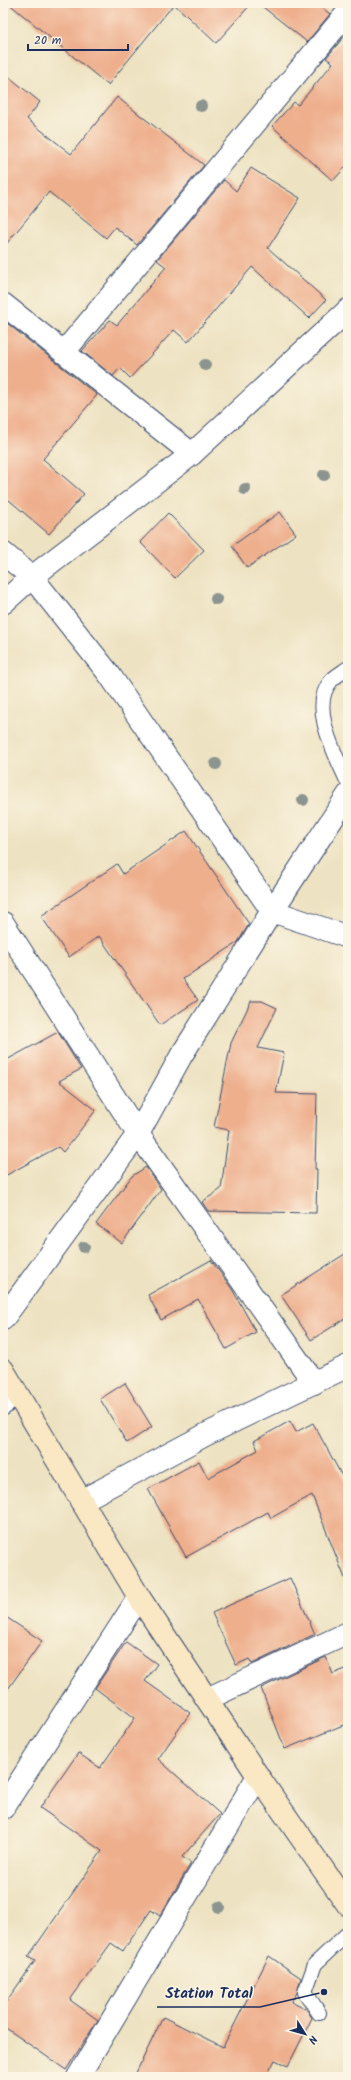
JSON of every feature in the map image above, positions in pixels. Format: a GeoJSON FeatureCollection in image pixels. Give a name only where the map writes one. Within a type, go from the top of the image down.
{"type":"FeatureCollection","features":[{"type":"Feature","properties":{"kind":"street"},"geometry":{"type":"LineString","coordinates":[[64,352],[348,12]]}},
{"type":"Feature","properties":{"kind":"street"},"geometry":{"type":"LineString","coordinates":[[3,304],[192,454]]}},
{"type":"Feature","properties":{"kind":"street"},"geometry":{"type":"LineString","coordinates":[[3,603],[32,577],[192,454],[348,310]]}},
{"type":"Feature","properties":{"kind":"street"},"geometry":{"type":"LineString","coordinates":[[3,553],[32,577],[109,674],[272,911],[348,937]]}},
{"type":"Feature","properties":{"kind":"street"},"geometry":{"type":"LineString","coordinates":[[3,1319],[138,1134],[181,1056],[272,911],[348,795]]}},
{"type":"Feature","properties":{"kind":"street"},"geometry":{"type":"LineString","coordinates":[[3,923],[138,1134],[314,1383]]}},
{"type":"Feature","properties":{"kind":"street"},"geometry":{"type":"LineString","coordinates":[[81,1501],[207,1434],[348,1366]]}},
{"type":"Feature","properties":{"kind":"street"},"geometry":{"type":"LineString","coordinates":[[3,1370],[8,1397],[81,1501],[139,1597],[258,1776],[344,1892]]}},
{"type":"Feature","properties":{"kind":"street"},"geometry":{"type":"LineString","coordinates":[[3,1808],[139,1597]]}},
{"type":"Feature","properties":{"kind":"street"},"geometry":{"type":"LineString","coordinates":[[207,1699],[348,1633]]}},
{"type":"Feature","properties":{"kind":"street"},"geometry":{"type":"LineString","coordinates":[[78,2077],[258,1776]]}},
{"type":"Feature","properties":{"kind":"lane"},"geometry":{"type":"LineString","coordinates":[[348,668],[330,682],[322,698],[324,725],[348,783]]}},
{"type":"Feature","properties":{"kind":"lane"},"geometry":{"type":"LineString","coordinates":[[319,2013],[305,1992],[315,1964],[348,1933]]}},
{"type":"Feature","properties":{"kind":"building"},"geometry":{"type":"Polygon","coordinates":[[[8,3],[252,3],[216,43],[174,4],[108,85],[8,3]]]}},
{"type":"Feature","properties":{"kind":"building"},"geometry":{"type":"Polygon","coordinates":[[[258,3],[315,3],[330,14],[307,42],[258,3]]]}},
{"type":"Feature","properties":{"kind":"building"},"geometry":{"type":"Polygon","coordinates":[[[348,32],[348,164],[333,181],[272,126],[294,102],[298,105],[333,63],[326,58],[348,32]]]}},
{"type":"Feature","properties":{"kind":"building"},"geometry":{"type":"Polygon","coordinates":[[[3,72],[40,102],[27,119],[71,154],[117,97],[204,165],[137,245],[115,227],[106,238],[49,192],[3,248],[3,72]]]}},
{"type":"Feature","properties":{"kind":"building"},"geometry":{"type":"Polygon","coordinates":[[[251,168],[300,198],[268,248],[326,300],[309,318],[252,267],[188,342],[174,330],[130,378],[120,368],[113,376],[82,351],[110,320],[117,325],[166,267],[157,260],[224,180],[236,191],[251,168]]]}},
{"type":"Feature","properties":{"kind":"building"},"geometry":{"type":"Polygon","coordinates":[[[3,320],[97,395],[43,459],[84,494],[49,534],[3,495],[3,320]]]}},
{"type":"Feature","properties":{"kind":"building"},"geometry":{"type":"Polygon","coordinates":[[[280,512],[296,534],[247,568],[232,546],[280,512]]]}},
{"type":"Feature","properties":{"kind":"building"},"geometry":{"type":"Polygon","coordinates":[[[168,513],[204,550],[175,578],[140,542],[168,513]]]}},
{"type":"Feature","properties":{"kind":"building"},"geometry":{"type":"Polygon","coordinates":[[[186,831],[249,924],[238,942],[183,979],[198,1000],[160,1025],[99,936],[69,957],[41,916],[117,864],[123,874],[186,831]]]}},
{"type":"Feature","properties":{"kind":"building"},"geometry":{"type":"Polygon","coordinates":[[[251,1001],[262,1001],[277,1008],[258,1048],[284,1053],[276,1093],[317,1094],[315,1169],[317,1169],[316,1213],[208,1211],[202,1202],[221,1189],[229,1130],[214,1127],[231,1043],[251,1001]]]}},
{"type":"Feature","properties":{"kind":"building"},"geometry":{"type":"Polygon","coordinates":[[[58,1032],[81,1069],[59,1081],[96,1110],[63,1152],[58,1147],[3,1177],[3,1062],[58,1032]]]}},
{"type":"Feature","properties":{"kind":"building"},"geometry":{"type":"Polygon","coordinates":[[[146,1167],[161,1189],[122,1243],[96,1224],[132,1176],[146,1167]]]}},
{"type":"Feature","properties":{"kind":"building"},"geometry":{"type":"Polygon","coordinates":[[[348,1252],[348,1317],[311,1340],[281,1295],[348,1252]]]}},
{"type":"Feature","properties":{"kind":"building"},"geometry":{"type":"Polygon","coordinates":[[[211,1260],[232,1289],[256,1332],[226,1349],[198,1299],[161,1320],[148,1295],[211,1260]]]}},
{"type":"Feature","properties":{"kind":"building"},"geometry":{"type":"Polygon","coordinates":[[[125,1383],[152,1427],[127,1443],[100,1399],[125,1383]]]}},
{"type":"Feature","properties":{"kind":"building"},"geometry":{"type":"Polygon","coordinates":[[[290,1421],[296,1432],[313,1423],[348,1487],[348,1581],[346,1581],[312,1495],[271,1518],[268,1512],[186,1557],[148,1489],[199,1461],[208,1478],[258,1450],[254,1441],[290,1421]]]}},
{"type":"Feature","properties":{"kind":"building"},"geometry":{"type":"Polygon","coordinates":[[[290,1578],[315,1634],[252,1664],[249,1659],[236,1665],[212,1613],[290,1578]]]}},
{"type":"Feature","properties":{"kind":"building"},"geometry":{"type":"Polygon","coordinates":[[[3,1615],[42,1641],[3,1696],[3,1615]]]}},
{"type":"Feature","properties":{"kind":"building"},"geometry":{"type":"Polygon","coordinates":[[[126,1642],[157,1664],[145,1681],[190,1713],[158,1759],[220,1814],[182,1857],[191,1863],[160,1916],[151,1910],[123,1951],[111,1943],[70,2000],[98,2020],[66,2070],[3,2026],[3,2006],[35,1961],[28,1957],[102,1851],[40,1808],[78,1753],[100,1768],[135,1718],[95,1688],[126,1642]]]}},
{"type":"Feature","properties":{"kind":"building"},"geometry":{"type":"Polygon","coordinates":[[[326,1657],[333,1674],[348,1668],[348,1723],[285,1749],[261,1688],[326,1657]]]}},
{"type":"Feature","properties":{"kind":"building"},"geometry":{"type":"Polygon","coordinates":[[[269,1956],[301,1978],[297,1993],[291,2002],[307,2010],[312,2018],[288,2066],[275,2060],[266,2077],[134,2077],[163,2017],[223,2047],[269,1956]]]}},
{"type":"Feature","properties":{"kind":"place","name":"Station Total"},"geometry":{"type":"Point","coordinates":[324,1992]}}]}
